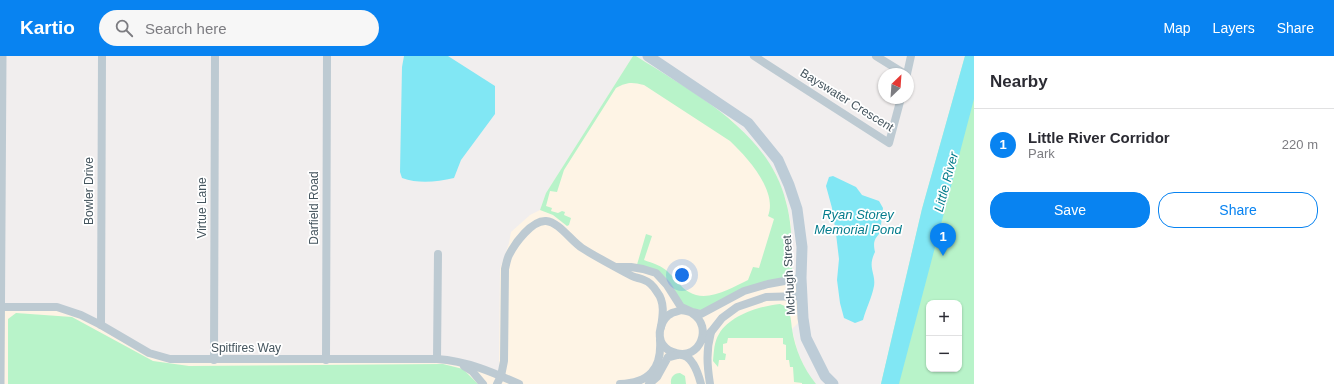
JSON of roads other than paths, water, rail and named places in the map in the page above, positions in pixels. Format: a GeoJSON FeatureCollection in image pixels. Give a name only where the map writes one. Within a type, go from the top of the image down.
{"type":"FeatureCollection","features":[{"type":"Feature","properties":{"kind":"main road","name":"McHugh Street"},"geometry":{"type":"LineString","coordinates":[[648,56],[748,123],[778,160],[789,185],[797,209],[802,247],[802,296],[806,338],[825,376],[833,384]]}},
{"type":"Feature","properties":{"kind":"street"},"geometry":{"type":"LineString","coordinates":[[0,384],[2,56]]}},
{"type":"Feature","properties":{"kind":"street","name":"Bowler Drive"},"geometry":{"type":"LineString","coordinates":[[101,325],[102,56]]}},
{"type":"Feature","properties":{"kind":"street","name":"Virtue Lane"},"geometry":{"type":"LineString","coordinates":[[214,360],[215,56]]}},
{"type":"Feature","properties":{"kind":"street","name":"Darfield Road"},"geometry":{"type":"LineString","coordinates":[[326,360],[327,56]]}},
{"type":"Feature","properties":{"kind":"street","name":"Bayswater Crescent"},"geometry":{"type":"LineString","coordinates":[[754,56],[890,143],[900,104]]}},
{"type":"Feature","properties":{"kind":"street"},"geometry":{"type":"LineString","coordinates":[[876,56],[896,68]]}},
{"type":"Feature","properties":{"kind":"street"},"geometry":{"type":"LineString","coordinates":[[908,68],[911,56]]}},
{"type":"Feature","properties":{"kind":"street"},"geometry":{"type":"LineString","coordinates":[[497,384],[501,376],[504,361],[505,269],[509,255],[520,238],[534,223],[545,220],[553,222],[576,244],[598,258],[650,283],[659,293],[663,304],[663,315],[660,327],[661,351],[659,360],[654,371],[646,378],[626,384],[620,384]]}},
{"type":"Feature","properties":{"kind":"street"},"geometry":{"type":"LineString","coordinates":[[437,359],[438,254]]}},
{"type":"Feature","properties":{"kind":"street"},"geometry":{"type":"LineString","coordinates":[[617,267],[631,267],[656,273],[668,285],[681,307],[692,312],[700,320],[703,329],[702,340]]}},
{"type":"Feature","properties":{"kind":"street"},"geometry":{"type":"LineString","coordinates":[[660,327],[664,320],[672,313],[681,310],[701,314],[744,291],[768,284],[802,278]]}},
{"type":"Feature","properties":{"kind":"street"},"geometry":{"type":"LineString","coordinates":[[649,384],[657,377],[668,357],[680,354],[689,354],[697,348],[702,340],[711,332],[722,318],[737,307],[766,297],[802,296]]}},
{"type":"Feature","properties":{"kind":"street","name":"Spitfires Way"},"geometry":{"type":"LineString","coordinates":[[0,307],[57,307],[81,315],[149,353],[170,359],[454,360],[483,368],[519,384]]}},
{"type":"Feature","properties":{"kind":"street"},"geometry":{"type":"LineString","coordinates":[[710,384],[707,364],[707,347],[711,332]]}},
{"type":"Feature","properties":{"kind":"street"},"geometry":{"type":"LineString","coordinates":[[660,338],[663,345],[671,352],[688,357],[695,366],[701,384]]}},
{"type":"Feature","properties":{"kind":"street"},"geometry":{"type":"LineString","coordinates":[[454,360],[472,371],[483,384]]}},
{"type":"Feature","properties":{"kind":"water"},"geometry":{"type":"Polygon","coordinates":[[[404,56],[448,56],[495,86],[495,114],[461,160],[454,178],[428,182],[402,178],[400,172],[402,67],[404,56]]]}},
{"type":"Feature","properties":{"kind":"water","name":"Little River"},"geometry":{"type":"Polygon","coordinates":[[[965,56],[974,56],[974,99],[899,384],[881,384],[922,209],[965,56]]]}},
{"type":"Feature","properties":{"kind":"water","name":"Ryan Storey Memorial Pond"},"geometry":{"type":"Polygon","coordinates":[[[833,176],[856,187],[862,195],[879,201],[883,208],[880,233],[874,241],[875,252],[872,266],[874,286],[863,320],[855,323],[844,318],[840,303],[837,280],[839,259],[832,208],[826,186],[829,177],[833,176]]]}},
{"type":"Feature","properties":{"kind":"place","name":"Little River Corridor"},"geometry":{"type":"Point","coordinates":[943,256]}}]}
